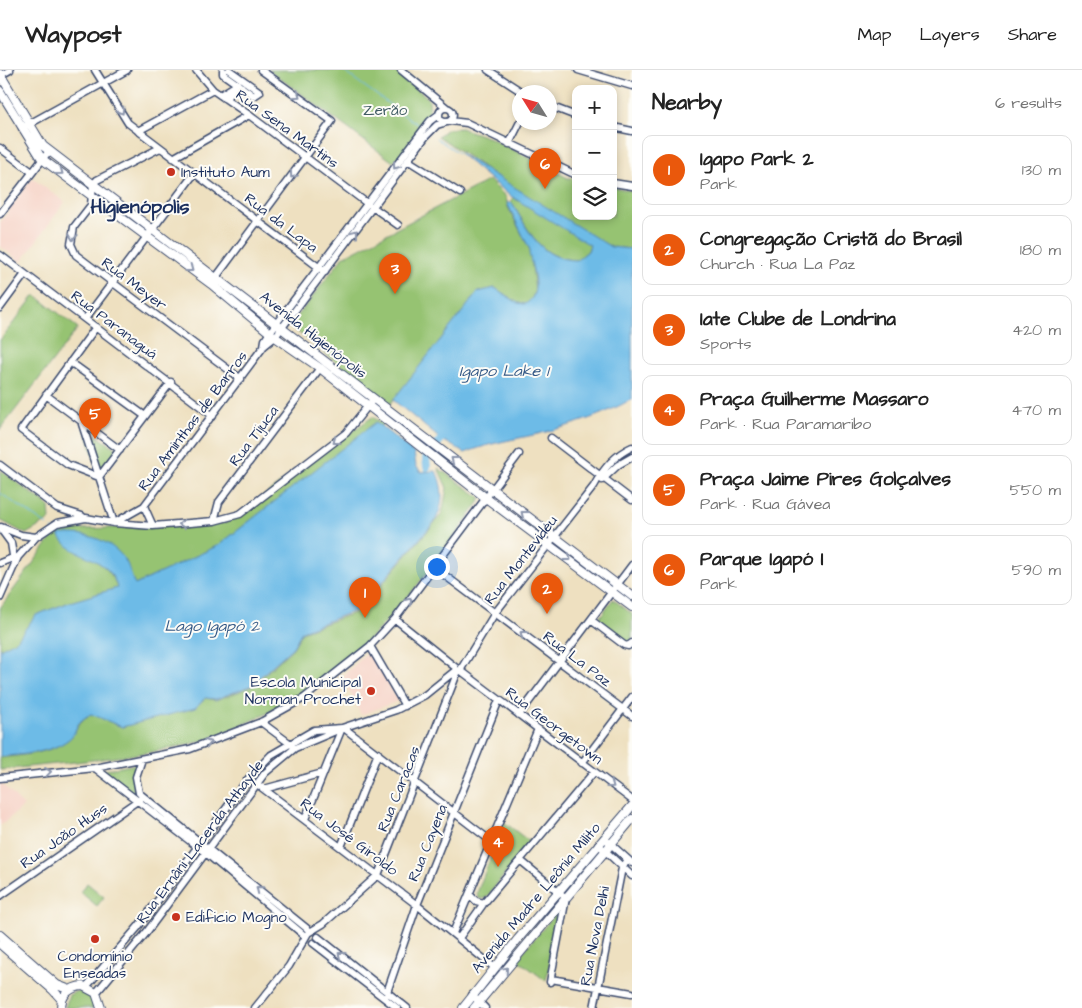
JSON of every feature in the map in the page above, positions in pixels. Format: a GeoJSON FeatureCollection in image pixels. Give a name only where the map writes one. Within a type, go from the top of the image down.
{"type":"FeatureCollection","features":[{"type":"Feature","properties":{"kind":"main road","name":"Avenida Higienópolis"},"geometry":{"type":"LineString","coordinates":[[0,75],[42,159],[216,277],[486,498],[552,541]]}},
{"type":"Feature","properties":{"kind":"main road","name":"Avenida Higienópolis"},"geometry":{"type":"LineString","coordinates":[[0,91],[43,146],[93,184],[272,335],[371,402],[493,490],[552,541],[614,588],[632,607]]}},
{"type":"Feature","properties":{"kind":"main road","name":"Avenida Higienópolis"},"geometry":{"type":"LineString","coordinates":[[614,588],[632,596]]}},
{"type":"Feature","properties":{"kind":"main road","name":"Avenida Madre Leônia Milito"},"geometry":{"type":"LineString","coordinates":[[479,1006],[604,851],[607,841],[632,806]]}},
{"type":"Feature","properties":{"kind":"main road","name":"Avenida Madre Leônia Milito"},"geometry":{"type":"LineString","coordinates":[[463,1008],[598,844],[607,841],[632,819]]}},
{"type":"Feature","properties":{"kind":"main road"},"geometry":{"type":"LineString","coordinates":[[0,935],[57,985],[70,990],[86,987],[96,993],[101,1008]]}},
{"type":"Feature","properties":{"kind":"main road"},"geometry":{"type":"LineString","coordinates":[[0,944],[53,990],[61,1004],[70,990]]}},
{"type":"Feature","properties":{"kind":"street"},"geometry":{"type":"LineString","coordinates":[[0,75],[10,70]]}},
{"type":"Feature","properties":{"kind":"street","name":"Rua da Lapa"},"geometry":{"type":"LineString","coordinates":[[95,70],[128,123],[322,270]]}},
{"type":"Feature","properties":{"kind":"street"},"geometry":{"type":"LineString","coordinates":[[26,126],[127,70]]}},
{"type":"Feature","properties":{"kind":"street","name":"Rua Sena Martins"},"geometry":{"type":"LineString","coordinates":[[196,70],[212,90],[250,115],[398,226]]}},
{"type":"Feature","properties":{"kind":"street"},"geometry":{"type":"LineString","coordinates":[[223,70],[223,74],[256,96],[260,92],[259,89],[229,70]]}},
{"type":"Feature","properties":{"kind":"street"},"geometry":{"type":"LineString","coordinates":[[211,284],[332,121],[261,70]]}},
{"type":"Feature","properties":{"kind":"street"},"geometry":{"type":"LineString","coordinates":[[401,70],[467,123],[572,173]]}},
{"type":"Feature","properties":{"kind":"street"},"geometry":{"type":"LineString","coordinates":[[488,70],[512,86]]}},
{"type":"Feature","properties":{"kind":"street"},"geometry":{"type":"LineString","coordinates":[[578,70],[632,86]]}},
{"type":"Feature","properties":{"kind":"street"},"geometry":{"type":"LineString","coordinates":[[222,96],[240,86]]}},
{"type":"Feature","properties":{"kind":"street"},"geometry":{"type":"LineString","coordinates":[[138,131],[212,90]]}},
{"type":"Feature","properties":{"kind":"street"},"geometry":{"type":"LineString","coordinates":[[449,109],[442,109],[438,115],[441,121],[467,123]]}},
{"type":"Feature","properties":{"kind":"street"},"geometry":{"type":"LineString","coordinates":[[448,122],[453,115],[449,109]]}},
{"type":"Feature","properties":{"kind":"street"},"geometry":{"type":"LineString","coordinates":[[557,109],[572,114]]}},
{"type":"Feature","properties":{"kind":"street"},"geometry":{"type":"LineString","coordinates":[[173,158],[250,115]]}},
{"type":"Feature","properties":{"kind":"street","name":"Rua Aminthas de Barros"},"geometry":{"type":"LineString","coordinates":[[371,206],[430,121],[438,115]]}},
{"type":"Feature","properties":{"kind":"street","name":"Rua Aminthas de Barros"},"geometry":{"type":"LineString","coordinates":[[114,523],[144,506],[278,327],[431,130],[437,125],[448,122]]}},
{"type":"Feature","properties":{"kind":"street"},"geometry":{"type":"LineString","coordinates":[[617,128],[632,132]]}},
{"type":"Feature","properties":{"kind":"street"},"geometry":{"type":"LineString","coordinates":[[508,144],[516,130]]}},
{"type":"Feature","properties":{"kind":"street"},"geometry":{"type":"LineString","coordinates":[[0,148],[32,172]]}},
{"type":"Feature","properties":{"kind":"street"},"geometry":{"type":"LineString","coordinates":[[93,184],[103,176],[160,148]]}},
{"type":"Feature","properties":{"kind":"street"},"geometry":{"type":"LineString","coordinates":[[0,214],[50,151]]}},
{"type":"Feature","properties":{"kind":"street"},"geometry":{"type":"LineString","coordinates":[[408,161],[460,193]]}},
{"type":"Feature","properties":{"kind":"street"},"geometry":{"type":"LineString","coordinates":[[84,319],[194,174]]}},
{"type":"Feature","properties":{"kind":"street"},"geometry":{"type":"LineString","coordinates":[[617,183],[632,186]]}},
{"type":"Feature","properties":{"kind":"street","name":"Rua Meyer"},"geometry":{"type":"LineString","coordinates":[[93,184],[91,204],[74,226],[71,244],[76,255],[240,379]]}},
{"type":"Feature","properties":{"kind":"street","name":"Rua Paranaguá"},"geometry":{"type":"LineString","coordinates":[[0,255],[171,382],[213,416]]}},
{"type":"Feature","properties":{"kind":"street"},"geometry":{"type":"LineString","coordinates":[[0,308],[25,274]]}},
{"type":"Feature","properties":{"kind":"street"},"geometry":{"type":"LineString","coordinates":[[96,327],[21,430],[68,465],[99,477]]}},
{"type":"Feature","properties":{"kind":"street"},"geometry":{"type":"LineString","coordinates":[[70,362],[144,416]]}},
{"type":"Feature","properties":{"kind":"street","name":"Rua Tijuca"},"geometry":{"type":"LineString","coordinates":[[214,521],[219,502],[320,368]]}},
{"type":"Feature","properties":{"kind":"street"},"geometry":{"type":"LineString","coordinates":[[99,477],[171,382]]}},
{"type":"Feature","properties":{"kind":"street"},"geometry":{"type":"LineString","coordinates":[[46,395],[82,424],[120,450]]}},
{"type":"Feature","properties":{"kind":"street"},"geometry":{"type":"LineString","coordinates":[[0,465],[58,508],[86,518],[114,523],[153,526],[214,521],[240,514],[260,500],[346,434],[371,402]]}},
{"type":"Feature","properties":{"kind":"street"},"geometry":{"type":"LineString","coordinates":[[82,424],[114,523]]}},
{"type":"Feature","properties":{"kind":"street"},"geometry":{"type":"LineString","coordinates":[[551,438],[632,500]]}},
{"type":"Feature","properties":{"kind":"street"},"geometry":{"type":"LineString","coordinates":[[602,477],[613,459],[632,448]]}},
{"type":"Feature","properties":{"kind":"street"},"geometry":{"type":"LineString","coordinates":[[0,778],[95,768],[201,746],[261,722],[304,698],[370,646],[395,619],[519,454]]}},
{"type":"Feature","properties":{"kind":"street"},"geometry":{"type":"LineString","coordinates":[[602,477],[632,456]]}},
{"type":"Feature","properties":{"kind":"street"},"geometry":{"type":"LineString","coordinates":[[613,459],[618,464]]}},
{"type":"Feature","properties":{"kind":"street","name":"Rua Montevidéu"},"geometry":{"type":"LineString","coordinates":[[200,845],[260,765],[290,742],[314,730],[343,728],[382,716],[424,695],[458,669],[495,613],[602,477]]}},
{"type":"Feature","properties":{"kind":"street"},"geometry":{"type":"LineString","coordinates":[[144,506],[153,526]]}},
{"type":"Feature","properties":{"kind":"street"},"geometry":{"type":"LineString","coordinates":[[56,524],[59,515],[58,508]]}},
{"type":"Feature","properties":{"kind":"street"},"geometry":{"type":"LineString","coordinates":[[0,598],[18,557],[38,536],[56,524],[86,518]]}},
{"type":"Feature","properties":{"kind":"street"},"geometry":{"type":"LineString","coordinates":[[0,527],[21,535],[38,536]]}},
{"type":"Feature","properties":{"kind":"street"},"geometry":{"type":"LineString","coordinates":[[0,527],[11,543],[15,557],[14,566]]}},
{"type":"Feature","properties":{"kind":"street"},"geometry":{"type":"LineString","coordinates":[[0,562],[15,557]]}},
{"type":"Feature","properties":{"kind":"street"},"geometry":{"type":"LineString","coordinates":[[519,715],[632,565]]}},
{"type":"Feature","properties":{"kind":"street","name":"Rua La Paz"},"geometry":{"type":"LineString","coordinates":[[435,568],[632,716]]}},
{"type":"Feature","properties":{"kind":"street","name":"Rua Georgetown"},"geometry":{"type":"LineString","coordinates":[[395,619],[632,800]]}},
{"type":"Feature","properties":{"kind":"street"},"geometry":{"type":"LineString","coordinates":[[591,620],[624,645],[628,646],[632,642]]}},
{"type":"Feature","properties":{"kind":"street"},"geometry":{"type":"LineString","coordinates":[[370,646],[405,706]]}},
{"type":"Feature","properties":{"kind":"street","name":"Rua Caracas"},"geometry":{"type":"LineString","coordinates":[[255,1008],[314,933],[378,875],[458,669]]}},
{"type":"Feature","properties":{"kind":"street"},"geometry":{"type":"LineString","coordinates":[[582,763],[632,697]]}},
{"type":"Feature","properties":{"kind":"street","name":"Rua Cayena"},"geometry":{"type":"LineString","coordinates":[[386,995],[417,905],[499,700]]}},
{"type":"Feature","properties":{"kind":"street"},"geometry":{"type":"LineString","coordinates":[[261,722],[290,742],[295,748]]}},
{"type":"Feature","properties":{"kind":"street"},"geometry":{"type":"LineString","coordinates":[[305,819],[343,728],[491,841]]}},
{"type":"Feature","properties":{"kind":"street","name":"Rua Ernâni Lacerda Athayde"},"geometry":{"type":"LineString","coordinates":[[96,993],[146,934],[271,767],[295,748],[343,728]]}},
{"type":"Feature","properties":{"kind":"street"},"geometry":{"type":"LineString","coordinates":[[453,933],[538,730]]}},
{"type":"Feature","properties":{"kind":"street"},"geometry":{"type":"LineString","coordinates":[[341,847],[378,753]]}},
{"type":"Feature","properties":{"kind":"street"},"geometry":{"type":"LineString","coordinates":[[140,798],[136,777],[142,759]]}},
{"type":"Feature","properties":{"kind":"street"},"geometry":{"type":"LineString","coordinates":[[95,768],[140,798],[200,845],[308,940],[406,1008]]}},
{"type":"Feature","properties":{"kind":"street"},"geometry":{"type":"LineString","coordinates":[[459,938],[484,903],[594,772]]}},
{"type":"Feature","properties":{"kind":"street"},"geometry":{"type":"LineString","coordinates":[[264,789],[323,773]]}},
{"type":"Feature","properties":{"kind":"street","name":"Rua José Giroldo"},"geometry":{"type":"LineString","coordinates":[[257,784],[417,905],[495,968]]}},
{"type":"Feature","properties":{"kind":"street","name":"Rua João Huss"},"geometry":{"type":"LineString","coordinates":[[0,896],[140,798]]}},
{"type":"Feature","properties":{"kind":"street"},"geometry":{"type":"LineString","coordinates":[[607,841],[630,861]]}},
{"type":"Feature","properties":{"kind":"street"},"geometry":{"type":"LineString","coordinates":[[598,844],[632,876]]}},
{"type":"Feature","properties":{"kind":"street","name":"Rua Ernâni Lacerda Athayde"},"geometry":{"type":"LineString","coordinates":[[86,987],[138,927],[200,845]]}},
{"type":"Feature","properties":{"kind":"street"},"geometry":{"type":"LineString","coordinates":[[208,852],[314,933],[386,995],[397,1008]]}},
{"type":"Feature","properties":{"kind":"street"},"geometry":{"type":"LineString","coordinates":[[520,860],[566,898],[550,980],[598,986],[632,993]]}},
{"type":"Feature","properties":{"kind":"street","name":"Rua Nova Delhi"},"geometry":{"type":"LineString","coordinates":[[594,1008],[622,868],[630,861]]}},
{"type":"Feature","properties":{"kind":"street"},"geometry":{"type":"LineString","coordinates":[[470,895],[476,901],[484,903]]}},
{"type":"Feature","properties":{"kind":"street"},"geometry":{"type":"LineString","coordinates":[[138,927],[146,934]]}},
{"type":"Feature","properties":{"kind":"street","name":"Rua Caracas"},"geometry":{"type":"LineString","coordinates":[[308,940],[314,933]]}},
{"type":"Feature","properties":{"kind":"street"},"geometry":{"type":"LineString","coordinates":[[472,995],[479,1006]]}},
{"type":"Feature","properties":{"kind":"shaded area"},"geometry":{"type":"Polygon","coordinates":[[[32,178],[65,202],[21,262],[0,246],[0,223],[32,178]]]}},
{"type":"Feature","properties":{"kind":"shaded area","name":"Escola Municipal Norman Prochet"},"geometry":{"type":"Polygon","coordinates":[[[370,650],[398,701],[361,715],[344,680],[344,675],[370,650]]]}},
{"type":"Feature","properties":{"kind":"shaded area"},"geometry":{"type":"Polygon","coordinates":[[[0,782],[24,806],[0,826],[0,782]]]}},
{"type":"Feature","properties":{"kind":"green space","name":"Zerão"},"geometry":{"type":"Polygon","coordinates":[[[269,70],[394,70],[428,98],[428,114],[419,133],[406,150],[393,162],[269,70]]]}},
{"type":"Feature","properties":{"kind":"green space"},"geometry":{"type":"Polygon","coordinates":[[[461,128],[490,138],[572,178],[572,220],[617,220],[617,188],[632,191],[632,249],[611,247],[518,191],[438,136],[447,129],[461,128]]]}},
{"type":"Feature","properties":{"kind":"green space"},"geometry":{"type":"Polygon","coordinates":[[[489,180],[506,197],[508,207],[530,250],[535,290],[531,301],[525,304],[518,303],[495,288],[478,292],[390,404],[290,326],[343,257],[489,180]]]}},
{"type":"Feature","properties":{"kind":"green space"},"geometry":{"type":"Polygon","coordinates":[[[513,197],[590,244],[588,251],[577,260],[564,258],[544,249],[536,241],[511,202],[513,197]]]}},
{"type":"Feature","properties":{"kind":"green space"},"geometry":{"type":"Polygon","coordinates":[[[35,295],[78,328],[0,430],[0,340],[35,295]]]}},
{"type":"Feature","properties":{"kind":"green space"},"geometry":{"type":"Polygon","coordinates":[[[372,417],[384,423],[381,426],[376,423],[219,545],[135,585],[123,557],[59,535],[73,548],[100,563],[113,578],[117,588],[70,602],[36,615],[17,640],[0,649],[0,608],[56,532],[62,530],[226,523],[372,417]]]}},
{"type":"Feature","properties":{"kind":"green space"},"geometry":{"type":"Polygon","coordinates":[[[85,428],[118,450],[98,471],[85,428]]]}},
{"type":"Feature","properties":{"kind":"green space"},"geometry":{"type":"Polygon","coordinates":[[[438,468],[480,497],[480,501],[405,600],[349,658],[318,683],[283,705],[206,740],[130,755],[0,770],[0,758],[36,753],[53,748],[69,739],[79,724],[92,714],[122,727],[195,708],[205,698],[216,700],[251,687],[293,648],[302,632],[359,611],[442,514],[447,488],[438,468]]]}},
{"type":"Feature","properties":{"kind":"green space"},"geometry":{"type":"Polygon","coordinates":[[[0,470],[49,506],[50,520],[26,534],[0,520],[0,470]]]}},
{"type":"Feature","properties":{"kind":"green space"},"geometry":{"type":"Polygon","coordinates":[[[613,599],[632,614],[632,639],[628,644],[597,621],[613,599]]]}},
{"type":"Feature","properties":{"kind":"green space"},"geometry":{"type":"Polygon","coordinates":[[[137,764],[134,772],[133,793],[103,770],[137,764]]]}},
{"type":"Feature","properties":{"kind":"green space"},"geometry":{"type":"Polygon","coordinates":[[[504,822],[530,842],[486,898],[479,899],[477,893],[504,822]]]}},
{"type":"Feature","properties":{"kind":"green space"},"geometry":{"type":"Polygon","coordinates":[[[87,883],[104,897],[97,906],[80,892],[87,883]]]}},
{"type":"Feature","properties":{"kind":"green space"},"geometry":{"type":"Polygon","coordinates":[[[557,912],[560,914],[546,981],[517,959],[557,912]]]}},
{"type":"Feature","properties":{"kind":"green space"},"geometry":{"type":"Polygon","coordinates":[[[77,991],[90,995],[94,1008],[65,1008],[69,995],[77,991]]]}},
{"type":"Feature","properties":{"kind":"water","name":"Igapo Lake 1"},"geometry":{"type":"Polygon","coordinates":[[[459,153],[611,247],[632,249],[632,399],[580,422],[485,446],[465,453],[439,438],[393,400],[478,292],[495,288],[518,303],[525,304],[534,294],[535,281],[530,250],[507,203],[511,202],[536,242],[553,255],[564,259],[577,260],[588,251],[590,245],[509,195],[459,153]]]}},
{"type":"Feature","properties":{"kind":"water","name":"Lago Igapó 2"},"geometry":{"type":"Polygon","coordinates":[[[376,422],[414,453],[416,466],[421,472],[436,471],[442,496],[440,509],[435,521],[359,609],[302,631],[293,647],[250,686],[216,699],[205,698],[195,708],[122,727],[91,714],[78,724],[69,739],[53,748],[36,753],[0,757],[0,649],[17,640],[36,615],[70,602],[117,588],[110,572],[98,562],[69,547],[58,535],[84,535],[110,545],[125,560],[135,585],[219,545],[376,422]]]}},
{"type":"Feature","properties":{"kind":"waterway"},"geometry":{"type":"LineString","coordinates":[[342,70],[418,125]]}},
{"type":"Feature","properties":{"kind":"waterway"},"geometry":{"type":"LineString","coordinates":[[436,138],[463,156]]}},
{"type":"Feature","properties":{"kind":"waterway"},"geometry":{"type":"LineString","coordinates":[[427,467],[426,458],[447,432]]}},
{"type":"Feature","properties":{"kind":"waterway"},"geometry":{"type":"LineString","coordinates":[[0,493],[47,525]]}},
{"type":"Feature","properties":{"kind":"waterway"},"geometry":{"type":"LineString","coordinates":[[52,529],[62,534]]}},
{"type":"Feature","properties":{"kind":"place","name":"Instituto Aum"},"geometry":{"type":"Point","coordinates":[171,172]}},
{"type":"Feature","properties":{"kind":"place","name":"Parque Igapó I"},"geometry":{"type":"Point","coordinates":[545,189]}},
{"type":"Feature","properties":{"kind":"place","name":"Iate Clube de Londrina"},"geometry":{"type":"Point","coordinates":[395,294]}},
{"type":"Feature","properties":{"kind":"place","name":"Praça Jaime Pires Golçalves"},"geometry":{"type":"Point","coordinates":[95,439]}},
{"type":"Feature","properties":{"kind":"place","name":"Congregação Cristã do Brasil"},"geometry":{"type":"Point","coordinates":[547,614]}},
{"type":"Feature","properties":{"kind":"place","name":"Igapo Park 2"},"geometry":{"type":"Point","coordinates":[365,618]}},
{"type":"Feature","properties":{"kind":"place","name":"Escola Municipal Norman Prochet"},"geometry":{"type":"Point","coordinates":[371,691]}},
{"type":"Feature","properties":{"kind":"place","name":"Praça Guilherme Massaro"},"geometry":{"type":"Point","coordinates":[498,867]}},
{"type":"Feature","properties":{"kind":"place","name":"Edificio Mogno"},"geometry":{"type":"Point","coordinates":[176,917]}},
{"type":"Feature","properties":{"kind":"place","name":"Condomínio Enseadas"},"geometry":{"type":"Point","coordinates":[95,939]}},
{"type":"Feature","properties":{"kind":"district","name":"Higienópolis"},"geometry":{"type":"Point","coordinates":[140,207]}}]}
